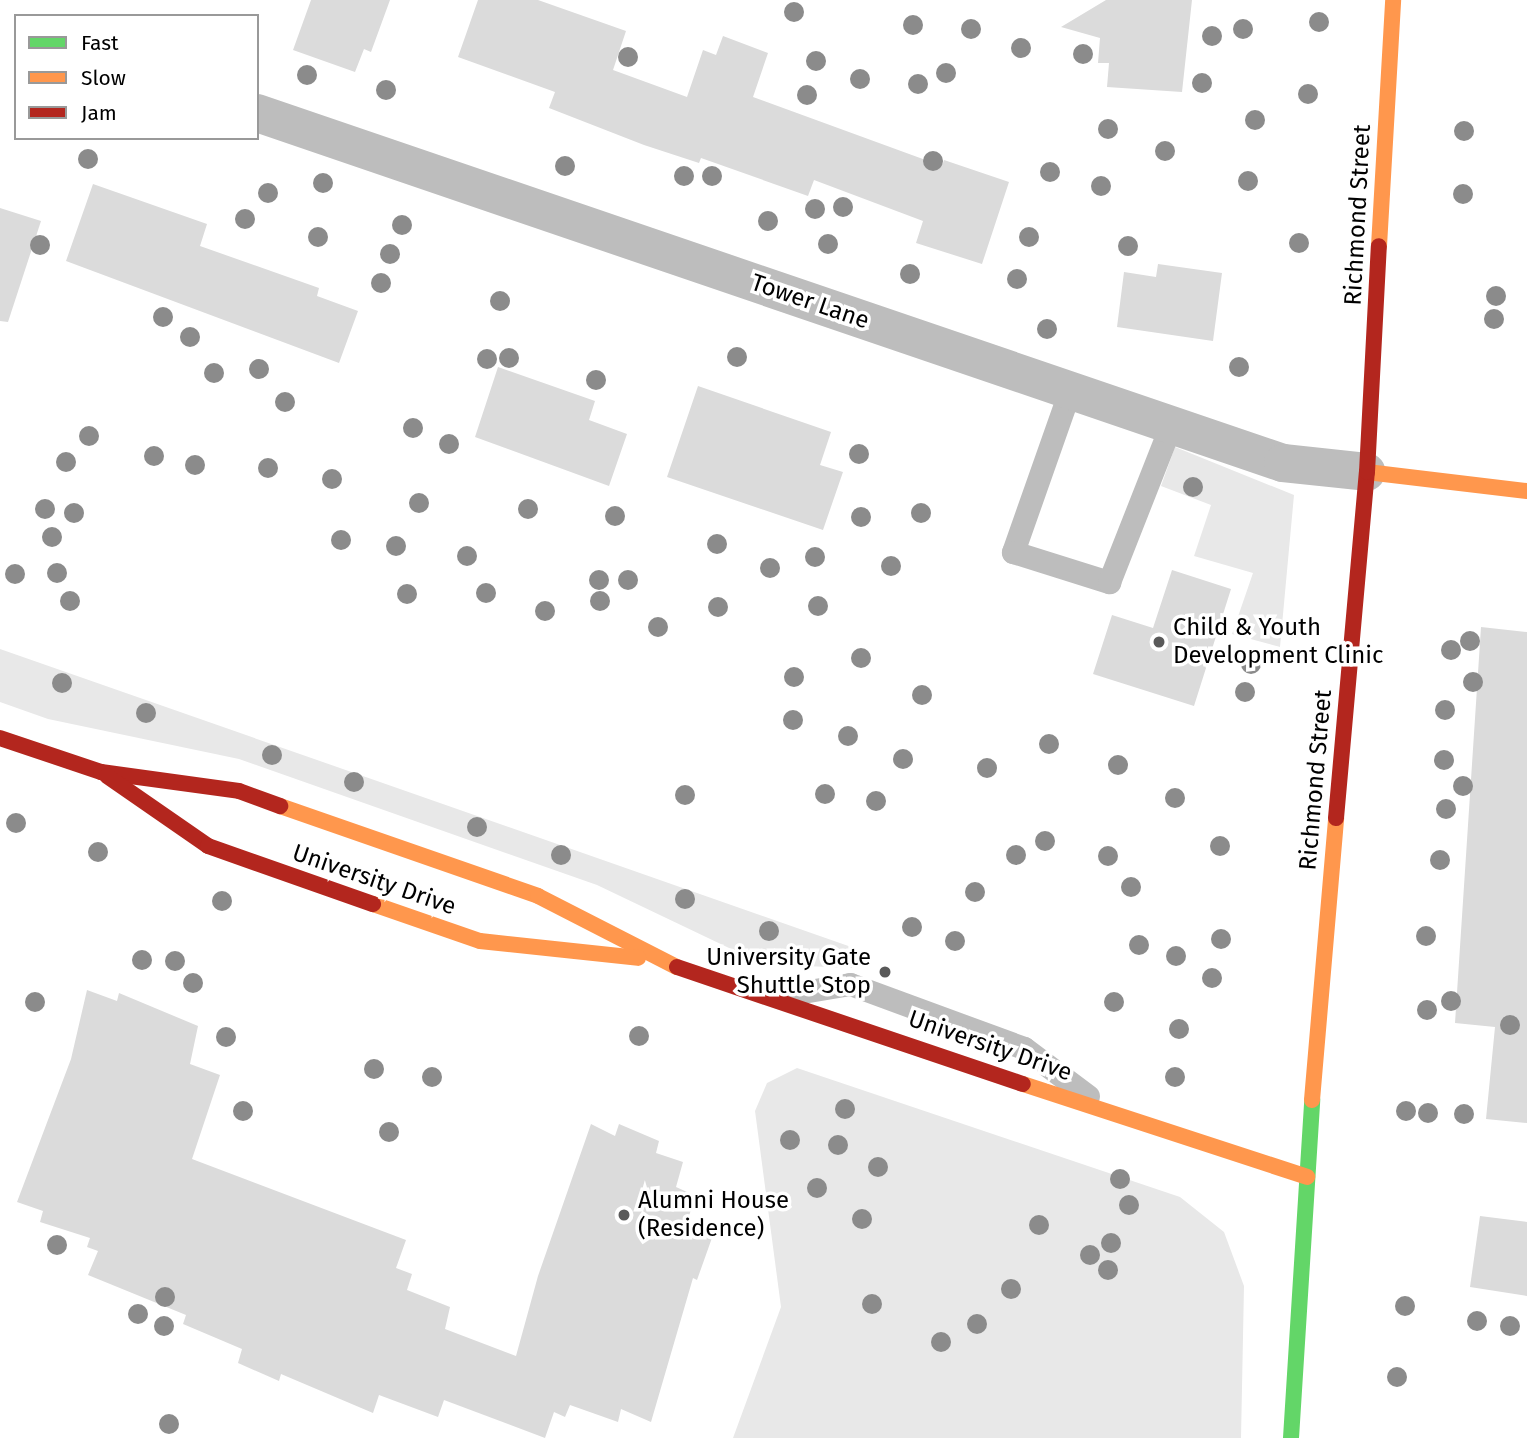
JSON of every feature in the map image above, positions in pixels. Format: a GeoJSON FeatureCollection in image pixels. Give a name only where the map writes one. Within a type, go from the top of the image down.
{"type":"FeatureCollection","features":[{"type":"Feature","properties":{"kind":"street","name":"Richmond Street"},"geometry":{"type":"LineString","coordinates":[[1291,1438],[1307,1177],[1367,472],[1393,0]]}},
{"type":"Feature","properties":{"kind":"street","name":"Tower Lane"},"geometry":{"type":"LineString","coordinates":[[259,114],[1283,463],[1367,472]]}},
{"type":"Feature","properties":{"kind":"street"},"geometry":{"type":"LineString","coordinates":[[1367,472],[1527,491]]}},
{"type":"Feature","properties":{"kind":"street","name":"University Drive"},"geometry":{"type":"LineString","coordinates":[[0,738],[100,772],[239,791],[538,896],[658,960],[1215,1150],[1307,1177]]}},
{"type":"Feature","properties":{"kind":"street","name":"University Drive"},"geometry":{"type":"LineString","coordinates":[[100,772],[208,846],[480,942],[658,960]]}},
{"type":"Feature","properties":{"kind":"lane"},"geometry":{"type":"LineString","coordinates":[[1070,390],[1013,552],[1110,582],[1171,425]]}},
{"type":"Feature","properties":{"kind":"lane"},"geometry":{"type":"LineString","coordinates":[[771,997],[850,984],[1024,1048],[1107,1111]]}},
{"type":"Feature","properties":{"kind":"shaded area"},"geometry":{"type":"Polygon","coordinates":[[[1175,447],[1294,495],[1280,647],[1232,634],[1253,573],[1194,556],[1211,505],[1161,486],[1175,447]]]}},
{"type":"Feature","properties":{"kind":"shaded area"},"geometry":{"type":"Polygon","coordinates":[[[0,649],[857,949],[853,968],[781,965],[750,958],[597,885],[239,759],[48,719],[0,702],[0,649]]]}},
{"type":"Feature","properties":{"kind":"shaded area"},"geometry":{"type":"Polygon","coordinates":[[[797,1068],[1180,1197],[1224,1232],[1244,1286],[1241,1438],[733,1438],[781,1307],[755,1111],[767,1083],[797,1068]]]}},
{"type":"Feature","properties":{"kind":"building"},"geometry":{"type":"Polygon","coordinates":[[[311,0],[390,0],[371,52],[364,49],[355,72],[293,50],[311,0]]]}},
{"type":"Feature","properties":{"kind":"building"},"geometry":{"type":"Polygon","coordinates":[[[478,0],[538,0],[626,31],[613,70],[687,97],[703,50],[716,55],[723,36],[768,53],[753,97],[942,166],[944,160],[1009,182],[982,264],[916,243],[923,221],[814,180],[808,196],[701,158],[699,163],[644,145],[549,108],[555,92],[458,57],[478,0]]]}},
{"type":"Feature","properties":{"kind":"building"},"geometry":{"type":"Polygon","coordinates":[[[1106,0],[1192,0],[1182,92],[1107,87],[1109,63],[1098,63],[1100,38],[1061,27],[1106,0]]]}},
{"type":"Feature","properties":{"kind":"building"},"geometry":{"type":"Polygon","coordinates":[[[93,184],[207,224],[200,246],[319,288],[317,296],[358,311],[339,363],[66,261],[93,184]]]}},
{"type":"Feature","properties":{"kind":"building"},"geometry":{"type":"Polygon","coordinates":[[[0,208],[41,221],[8,322],[0,321],[0,208]]]}},
{"type":"Feature","properties":{"kind":"building"},"geometry":{"type":"Polygon","coordinates":[[[1158,264],[1222,273],[1213,341],[1117,327],[1124,272],[1156,277],[1158,264]]]}},
{"type":"Feature","properties":{"kind":"building"},"geometry":{"type":"Polygon","coordinates":[[[498,367],[595,401],[589,420],[627,434],[609,486],[475,437],[498,367]]]}},
{"type":"Feature","properties":{"kind":"building"},"geometry":{"type":"Polygon","coordinates":[[[698,386],[831,432],[820,465],[843,472],[823,530],[667,477],[698,386]]]}},
{"type":"Feature","properties":{"kind":"building","name":"Child & Youth Development Clinic"},"geometry":{"type":"Polygon","coordinates":[[[1172,570],[1231,589],[1194,706],[1093,674],[1112,615],[1153,628],[1172,570]]]}},
{"type":"Feature","properties":{"kind":"building"},"geometry":{"type":"Polygon","coordinates":[[[1481,627],[1527,632],[1527,1123],[1486,1119],[1495,1027],[1455,1023],[1481,627]]]}},
{"type":"Feature","properties":{"kind":"building","name":"Alumni House (Residence)"},"geometry":{"type":"Polygon","coordinates":[[[87,990],[117,1001],[119,993],[198,1026],[190,1064],[220,1075],[192,1159],[406,1240],[396,1268],[412,1274],[407,1290],[450,1307],[445,1329],[516,1356],[538,1276],[591,1124],[615,1136],[619,1124],[659,1141],[656,1153],[683,1162],[676,1187],[696,1196],[686,1224],[713,1235],[697,1280],[693,1278],[651,1422],[621,1409],[618,1422],[570,1405],[565,1417],[554,1412],[545,1438],[444,1400],[438,1417],[379,1395],[373,1413],[281,1374],[279,1381],[238,1363],[242,1349],[183,1324],[186,1315],[88,1275],[98,1251],[87,1247],[90,1238],[40,1222],[43,1211],[17,1202],[71,1059],[87,990]]]}},
{"type":"Feature","properties":{"kind":"building"},"geometry":{"type":"Polygon","coordinates":[[[1480,1216],[1527,1222],[1527,1296],[1470,1287],[1480,1216]]]}},
{"type":"Feature","properties":{"kind":"traffic: fast"},"geometry":{"type":"LineString","coordinates":[[1291,1438],[1312,1100]]}},
{"type":"Feature","properties":{"kind":"traffic: slow"},"geometry":{"type":"LineString","coordinates":[[1379,246],[1393,0]]}},
{"type":"Feature","properties":{"kind":"traffic: slow"},"geometry":{"type":"LineString","coordinates":[[1367,472],[1527,491]]}},
{"type":"Feature","properties":{"kind":"traffic: slow"},"geometry":{"type":"LineString","coordinates":[[280,806],[538,896],[677,967]]}},
{"type":"Feature","properties":{"kind":"traffic: slow"},"geometry":{"type":"LineString","coordinates":[[1312,1100],[1336,818]]}},
{"type":"Feature","properties":{"kind":"traffic: slow"},"geometry":{"type":"LineString","coordinates":[[373,904],[480,941],[638,958]]}},
{"type":"Feature","properties":{"kind":"traffic: slow"},"geometry":{"type":"LineString","coordinates":[[1023,1084],[1307,1177]]}},
{"type":"Feature","properties":{"kind":"traffic: jam"},"geometry":{"type":"LineString","coordinates":[[1336,818],[1367,472],[1379,246]]}},
{"type":"Feature","properties":{"kind":"traffic: jam"},"geometry":{"type":"LineString","coordinates":[[0,738],[101,772],[239,791],[280,806]]}},
{"type":"Feature","properties":{"kind":"traffic: jam"},"geometry":{"type":"LineString","coordinates":[[107,776],[208,846],[373,904]]}},
{"type":"Feature","properties":{"kind":"traffic: jam"},"geometry":{"type":"LineString","coordinates":[[677,967],[1023,1084]]}},
{"type":"Feature","properties":{"kind":"place","name":"Child & Youth Development Clinic"},"geometry":{"type":"Point","coordinates":[1159,642]}},
{"type":"Feature","properties":{"kind":"place","name":"University Gate Shuttle Stop"},"geometry":{"type":"Point","coordinates":[885,972]}},
{"type":"Feature","properties":{"kind":"place","name":"Alumni House (Residence)"},"geometry":{"type":"Point","coordinates":[624,1215]}}]}
